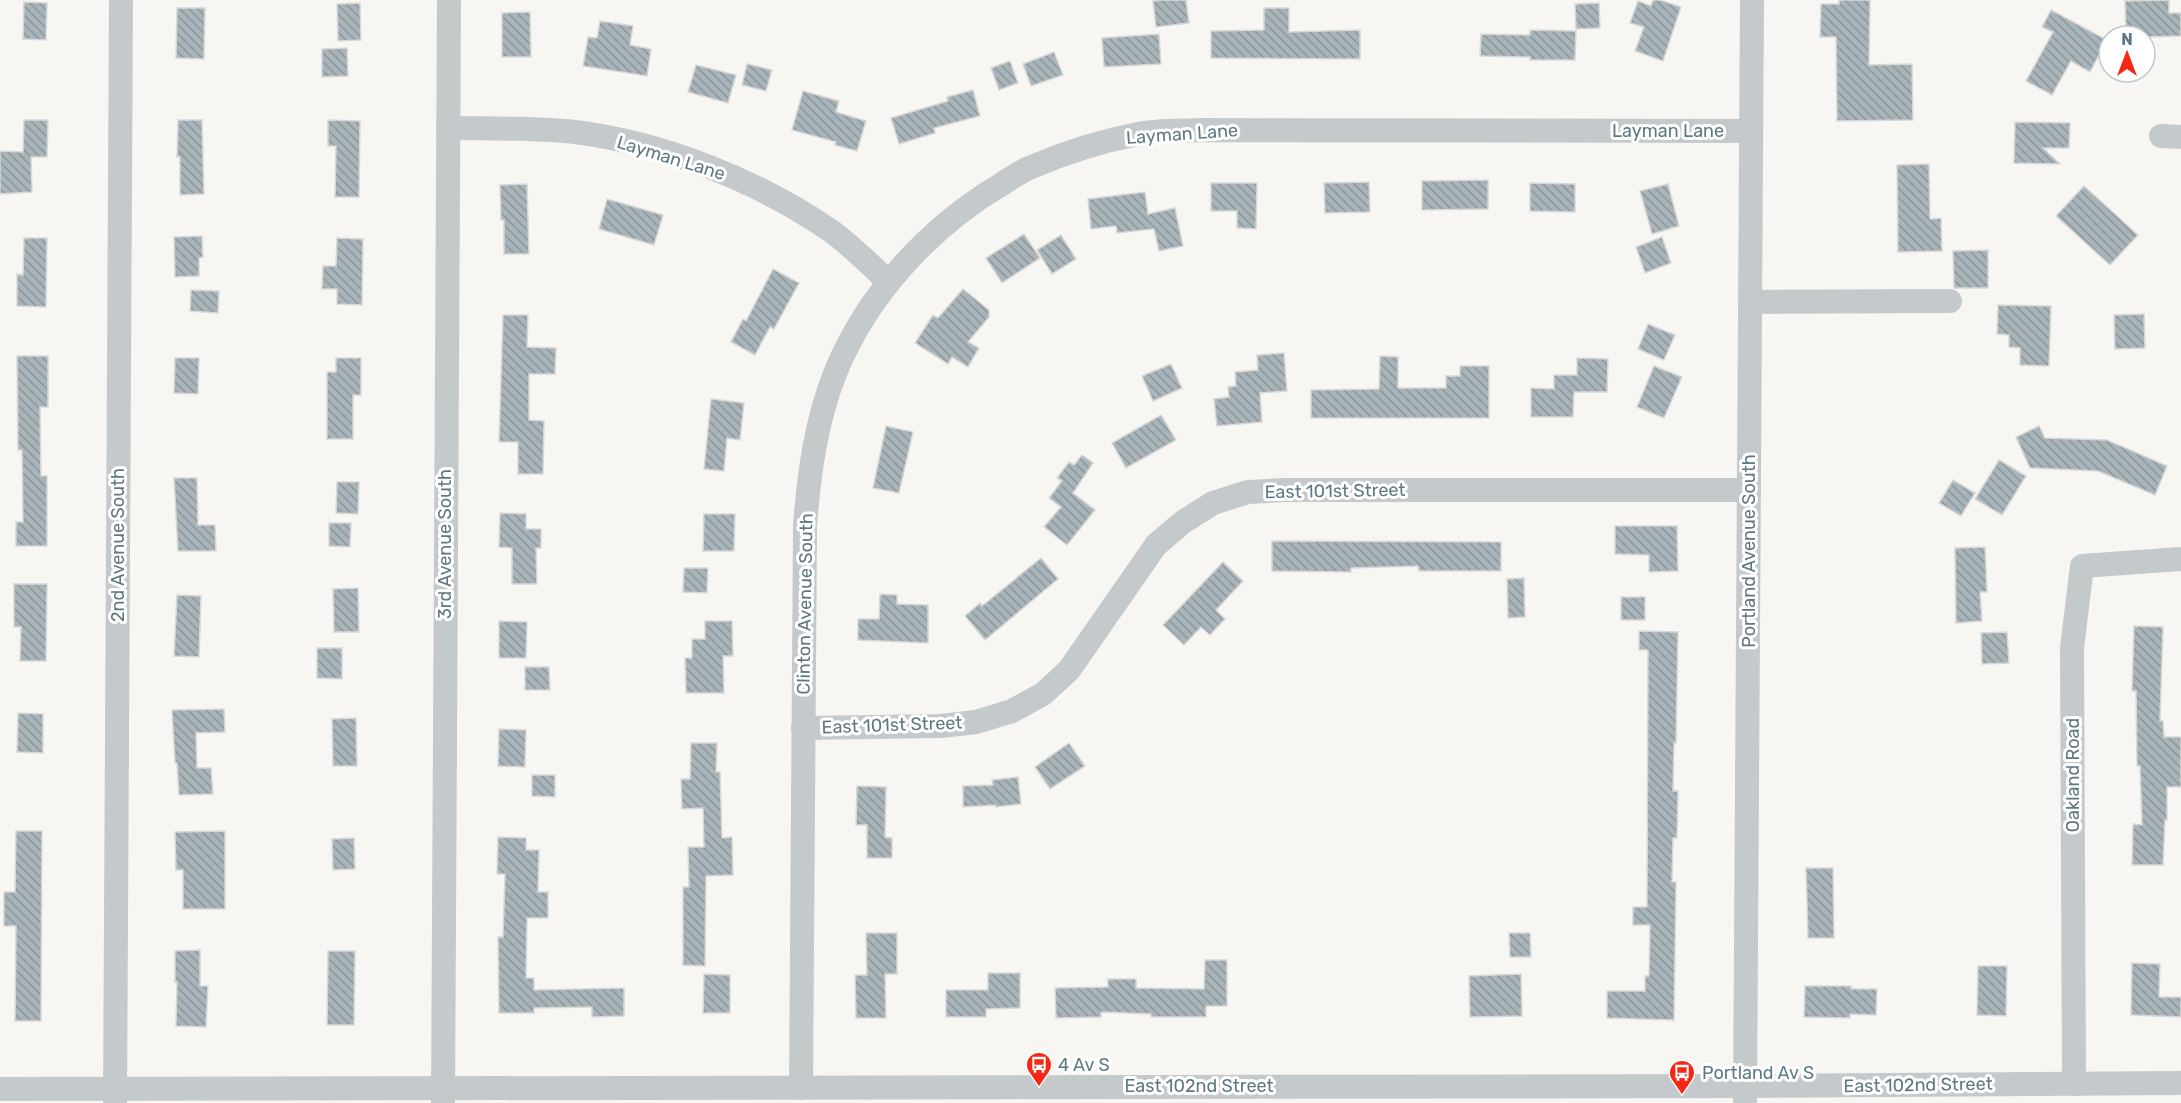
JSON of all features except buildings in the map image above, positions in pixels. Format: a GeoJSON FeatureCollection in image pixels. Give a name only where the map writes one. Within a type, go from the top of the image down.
{"type":"FeatureCollection","features":[{"type":"Feature","properties":{"kind":"street","name":"2nd Avenue South"},"geometry":{"type":"LineString","coordinates":[[115,1096],[121,0]]}},
{"type":"Feature","properties":{"kind":"street","name":"3rd Avenue South"},"geometry":{"type":"LineString","coordinates":[[442,1095],[449,0]]}},
{"type":"Feature","properties":{"kind":"street","name":"Portland Avenue South"},"geometry":{"type":"LineString","coordinates":[[1745,1095],[1752,0]]}},
{"type":"Feature","properties":{"kind":"street","name":"Layman Lane"},"geometry":{"type":"LineString","coordinates":[[448,128],[507,128],[576,132],[645,146],[710,167],[773,196],[832,232],[889,282],[929,237],[976,199],[1028,168],[1083,148],[1140,134],[1201,130],[1751,131]]}},
{"type":"Feature","properties":{"kind":"street","name":"Clinton Avenue South"},"geometry":{"type":"LineString","coordinates":[[801,1088],[805,526],[809,473],[820,420],[836,371],[860,323],[889,282]]}},
{"type":"Feature","properties":{"kind":"street"},"geometry":{"type":"LineString","coordinates":[[1751,302],[1950,301]]}},
{"type":"Feature","properties":{"kind":"street","name":"East 101st Street"},"geometry":{"type":"LineString","coordinates":[[803,728],[941,726],[976,722],[1012,711],[1033,700],[1069,670],[1155,545],[1183,522],[1213,504],[1248,492],[1284,490],[1749,490]]}},
{"type":"Feature","properties":{"kind":"street","name":"Oakland Road"},"geometry":{"type":"LineString","coordinates":[[2074,1084],[2072,648],[2082,566],[2181,559]]}},
{"type":"Feature","properties":{"kind":"street","name":"East 102nd Street"},"geometry":{"type":"LineString","coordinates":[[0,1089],[115,1096],[771,1095],[801,1088],[1097,1095],[1745,1095],[2074,1084],[2181,1083]]}},
{"type":"Feature","properties":{"kind":"place","name":"4 Av S"},"geometry":{"type":"Point","coordinates":[1039,1088]}},
{"type":"Feature","properties":{"kind":"place","name":"Portland Av S"},"geometry":{"type":"Point","coordinates":[1682,1096]}}]}
